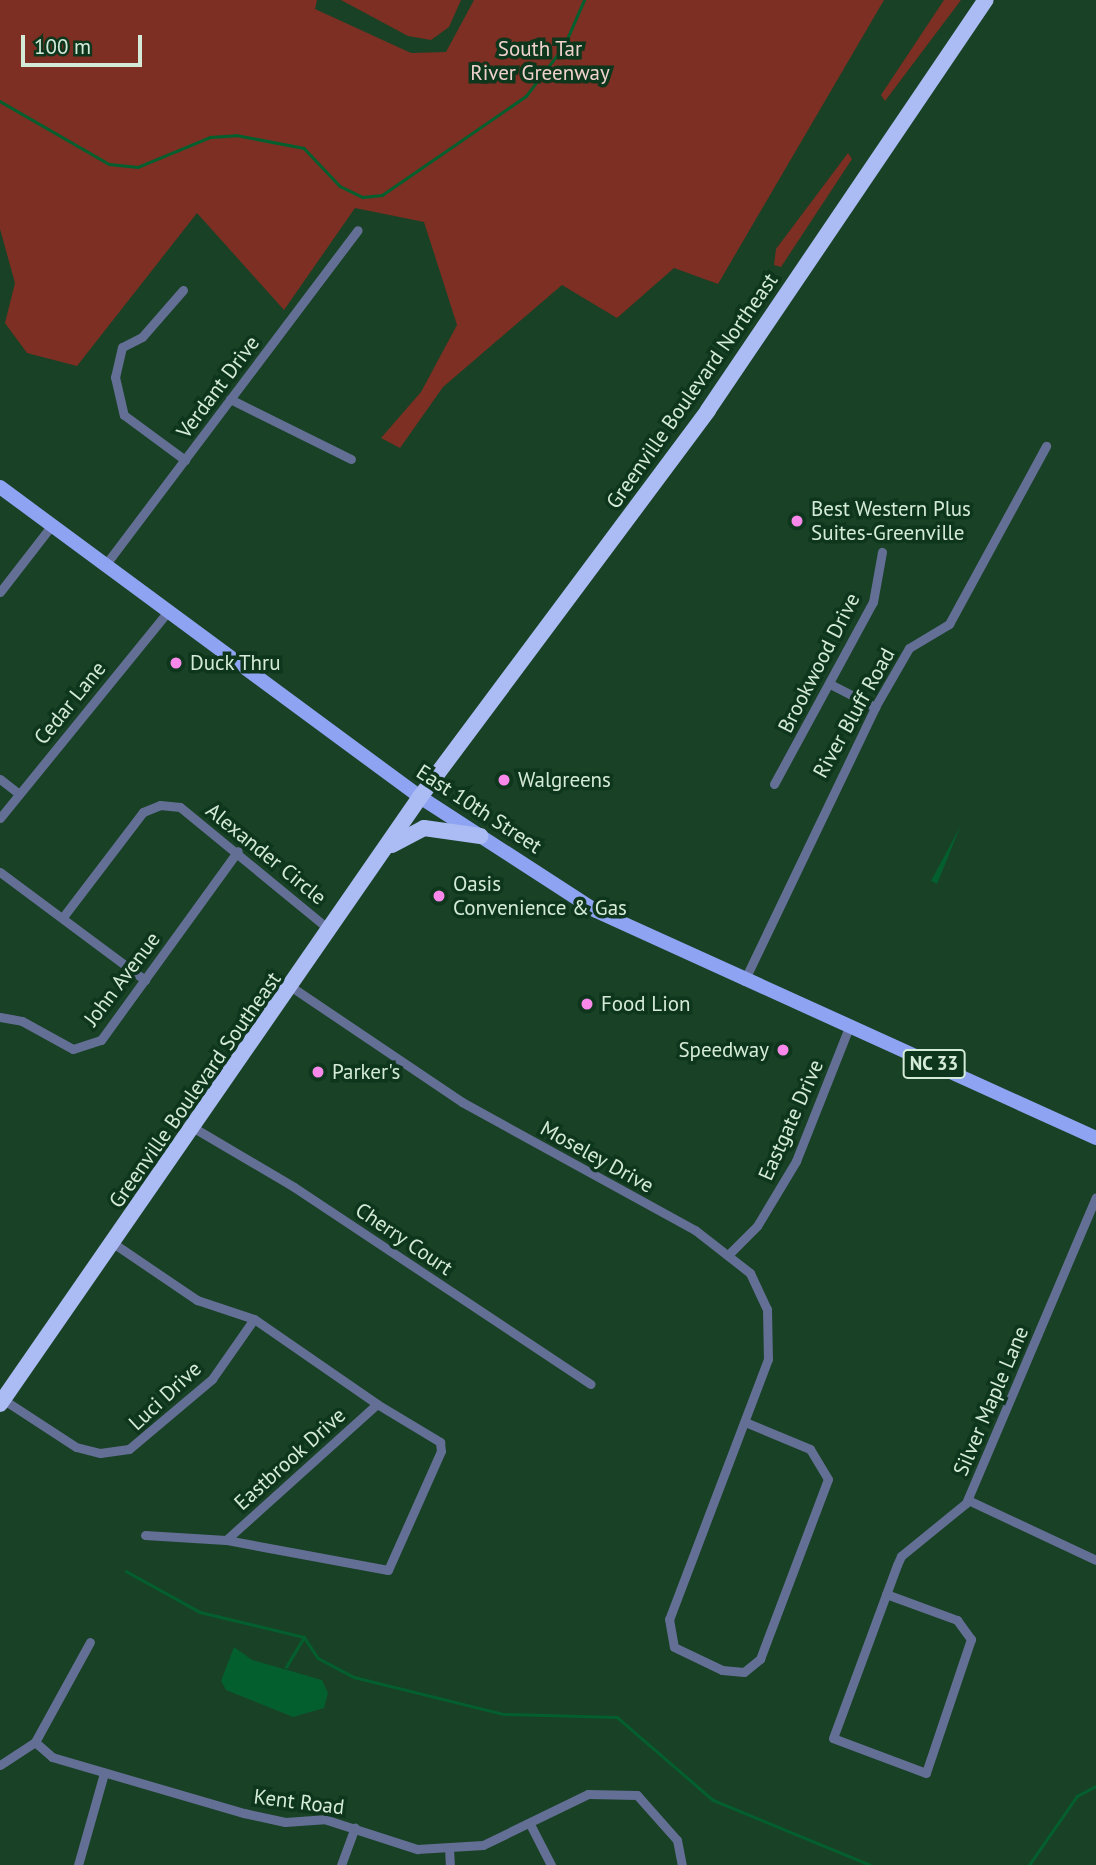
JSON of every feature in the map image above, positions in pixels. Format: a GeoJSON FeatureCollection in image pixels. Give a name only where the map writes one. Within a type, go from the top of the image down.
{"type":"FeatureCollection","features":[{"type":"Feature","properties":{"kind":"highway","name":"Greenville Boulevard Northeast"},"geometry":{"type":"LineString","coordinates":[[420,797],[678,453],[986,0]]}},
{"type":"Feature","properties":{"kind":"highway","name":"Greenville Boulevard Southeast"},"geometry":{"type":"LineString","coordinates":[[2,1402],[293,988],[420,797]]}},
{"type":"Feature","properties":{"kind":"highway"},"geometry":{"type":"LineString","coordinates":[[386,848],[424,828],[480,836]]}},
{"type":"Feature","properties":{"kind":"main road"},"geometry":{"type":"LineString","coordinates":[[0,477],[6,491]]}},
{"type":"Feature","properties":{"kind":"main road","name":"East 10th Street"},"geometry":{"type":"LineString","coordinates":[[6,491],[420,797],[596,911],[744,983],[1096,1138]]}},
{"type":"Feature","properties":{"kind":"street","name":"Verdant Drive"},"geometry":{"type":"LineString","coordinates":[[106,564],[358,230]]}},
{"type":"Feature","properties":{"kind":"street"},"geometry":{"type":"LineString","coordinates":[[183,290],[142,337],[122,347],[116,377],[124,415],[185,460]]}},
{"type":"Feature","properties":{"kind":"street"},"geometry":{"type":"LineString","coordinates":[[230,399],[351,459]]}},
{"type":"Feature","properties":{"kind":"street","name":"River Bluff Road"},"geometry":{"type":"LineString","coordinates":[[744,983],[875,707],[909,648],[949,624],[1046,446]]}},
{"type":"Feature","properties":{"kind":"street"},"geometry":{"type":"LineString","coordinates":[[0,592],[52,525]]}},
{"type":"Feature","properties":{"kind":"street","name":"Brookwood Drive"},"geometry":{"type":"LineString","coordinates":[[774,784],[873,602],[882,552]]}},
{"type":"Feature","properties":{"kind":"street","name":"Cedar Lane"},"geometry":{"type":"LineString","coordinates":[[0,818],[168,611]]}},
{"type":"Feature","properties":{"kind":"street"},"geometry":{"type":"LineString","coordinates":[[830,684],[875,707]]}},
{"type":"Feature","properties":{"kind":"street"},"geometry":{"type":"LineString","coordinates":[[0,779],[19,794]]}},
{"type":"Feature","properties":{"kind":"street","name":"Alexander Circle"},"geometry":{"type":"LineString","coordinates":[[63,917],[143,812],[160,805],[180,807],[238,851],[332,931]]}},
{"type":"Feature","properties":{"kind":"street","name":"John Avenue"},"geometry":{"type":"LineString","coordinates":[[0,1017],[22,1021],[63,1046],[87,1047],[101,1040],[238,851]]}},
{"type":"Feature","properties":{"kind":"street"},"geometry":{"type":"LineString","coordinates":[[0,872],[145,980]]}},
{"type":"Feature","properties":{"kind":"street","name":"Moseley Drive"},"geometry":{"type":"LineString","coordinates":[[293,988],[462,1102],[730,1253],[750,1273],[769,1319],[768,1359],[669,1619],[674,1647],[722,1670],[744,1672],[760,1660],[828,1479],[810,1449],[745,1422]]}},
{"type":"Feature","properties":{"kind":"street","name":"Eastgate Drive"},"geometry":{"type":"LineString","coordinates":[[730,1253],[757,1226],[796,1161],[849,1027]]}},
{"type":"Feature","properties":{"kind":"street","name":"Cherry Court"},"geometry":{"type":"LineString","coordinates":[[194,1128],[294,1187],[591,1384]]}},
{"type":"Feature","properties":{"kind":"street","name":"Silver Maple Lane"},"geometry":{"type":"LineString","coordinates":[[886,1594],[957,1620],[971,1639],[926,1773],[833,1738],[886,1594],[901,1556],[968,1500],[1096,1197]]}},
{"type":"Feature","properties":{"kind":"street","name":"Eastbrook Drive"},"geometry":{"type":"LineString","coordinates":[[113,1243],[197,1300],[254,1319],[377,1404],[440,1442],[441,1451],[387,1570],[226,1541],[145,1535]]}},
{"type":"Feature","properties":{"kind":"street","name":"Luci Drive"},"geometry":{"type":"LineString","coordinates":[[2,1402],[76,1447],[100,1453],[129,1449],[212,1379],[254,1319]]}},
{"type":"Feature","properties":{"kind":"street","name":"Eastbrook Drive"},"geometry":{"type":"LineString","coordinates":[[226,1541],[377,1404]]}},
{"type":"Feature","properties":{"kind":"street"},"geometry":{"type":"LineString","coordinates":[[968,1500],[1096,1560]]}},
{"type":"Feature","properties":{"kind":"street"},"geometry":{"type":"LineString","coordinates":[[0,1765],[35,1742],[90,1642]]}},
{"type":"Feature","properties":{"kind":"street","name":"Kent Road"},"geometry":{"type":"LineString","coordinates":[[35,1742],[52,1757],[104,1773],[258,1816],[355,1827],[393,1845],[449,1848],[483,1845],[531,1826],[588,1794],[637,1795],[677,1840],[682,1865]]}},
{"type":"Feature","properties":{"kind":"street"},"geometry":{"type":"LineString","coordinates":[[78,1865],[104,1773]]}},
{"type":"Feature","properties":{"kind":"street"},"geometry":{"type":"LineString","coordinates":[[531,1826],[551,1865]]}},
{"type":"Feature","properties":{"kind":"street"},"geometry":{"type":"LineString","coordinates":[[341,1865],[355,1827]]}},
{"type":"Feature","properties":{"kind":"street"},"geometry":{"type":"LineString","coordinates":[[449,1848],[450,1865]]}},
{"type":"Feature","properties":{"kind":"green space","name":"South Tar River Greenway"},"geometry":{"type":"Polygon","coordinates":[[[0,0],[317,0],[315,9],[411,53],[446,52],[474,0],[884,0],[718,284],[674,268],[617,318],[562,285],[443,387],[400,448],[381,438],[421,392],[457,325],[424,222],[355,208],[284,310],[197,213],[77,366],[27,353],[5,323],[15,283],[0,229],[0,0]]]}},
{"type":"Feature","properties":{"kind":"green space"},"geometry":{"type":"Polygon","coordinates":[[[341,0],[461,0],[449,27],[431,40],[408,36],[341,0]]]}},
{"type":"Feature","properties":{"kind":"green space"},"geometry":{"type":"Polygon","coordinates":[[[944,0],[961,0],[885,101],[881,95],[944,0]]]}},
{"type":"Feature","properties":{"kind":"green space"},"geometry":{"type":"Polygon","coordinates":[[[848,153],[852,159],[781,267],[774,265],[776,249],[848,153]]]}},
{"type":"Feature","properties":{"kind":"shaded area"},"geometry":{"type":"Polygon","coordinates":[[[961,825],[937,884],[931,881],[961,825]]]}},
{"type":"Feature","properties":{"kind":"shaded area"},"geometry":{"type":"Polygon","coordinates":[[[234,1647],[252,1660],[322,1680],[328,1693],[324,1708],[293,1717],[226,1690],[221,1681],[234,1647]]]}},
{"type":"Feature","properties":{"kind":"waterway"},"geometry":{"type":"LineString","coordinates":[[0,101],[109,164],[138,167],[210,137],[236,135],[304,148],[340,186],[363,197],[382,195],[526,96],[564,46],[584,0]]}},
{"type":"Feature","properties":{"kind":"waterway"},"geometry":{"type":"LineString","coordinates":[[126,1571],[200,1612],[304,1637]]}},
{"type":"Feature","properties":{"kind":"waterway"},"geometry":{"type":"LineString","coordinates":[[304,1637],[318,1658],[354,1677],[504,1714],[617,1717],[713,1800],[871,1865]]}},
{"type":"Feature","properties":{"kind":"waterway"},"geometry":{"type":"LineString","coordinates":[[286,1667],[304,1637]]}},
{"type":"Feature","properties":{"kind":"waterway"},"geometry":{"type":"LineString","coordinates":[[1029,1865],[1077,1796],[1096,1786]]}},
{"type":"Feature","properties":{"kind":"place","name":"Best Western Plus Suites-Greenville"},"geometry":{"type":"Point","coordinates":[797,521]}},
{"type":"Feature","properties":{"kind":"place","name":"Duck Thru"},"geometry":{"type":"Point","coordinates":[176,663]}},
{"type":"Feature","properties":{"kind":"place","name":"Walgreens"},"geometry":{"type":"Point","coordinates":[504,780]}},
{"type":"Feature","properties":{"kind":"place","name":"Oasis Convenience & Gas"},"geometry":{"type":"Point","coordinates":[439,896]}},
{"type":"Feature","properties":{"kind":"place","name":"Food Lion"},"geometry":{"type":"Point","coordinates":[587,1004]}},
{"type":"Feature","properties":{"kind":"place","name":"Speedway"},"geometry":{"type":"Point","coordinates":[783,1050]}},
{"type":"Feature","properties":{"kind":"place","name":"Parker's"},"geometry":{"type":"Point","coordinates":[318,1072]}}]}
